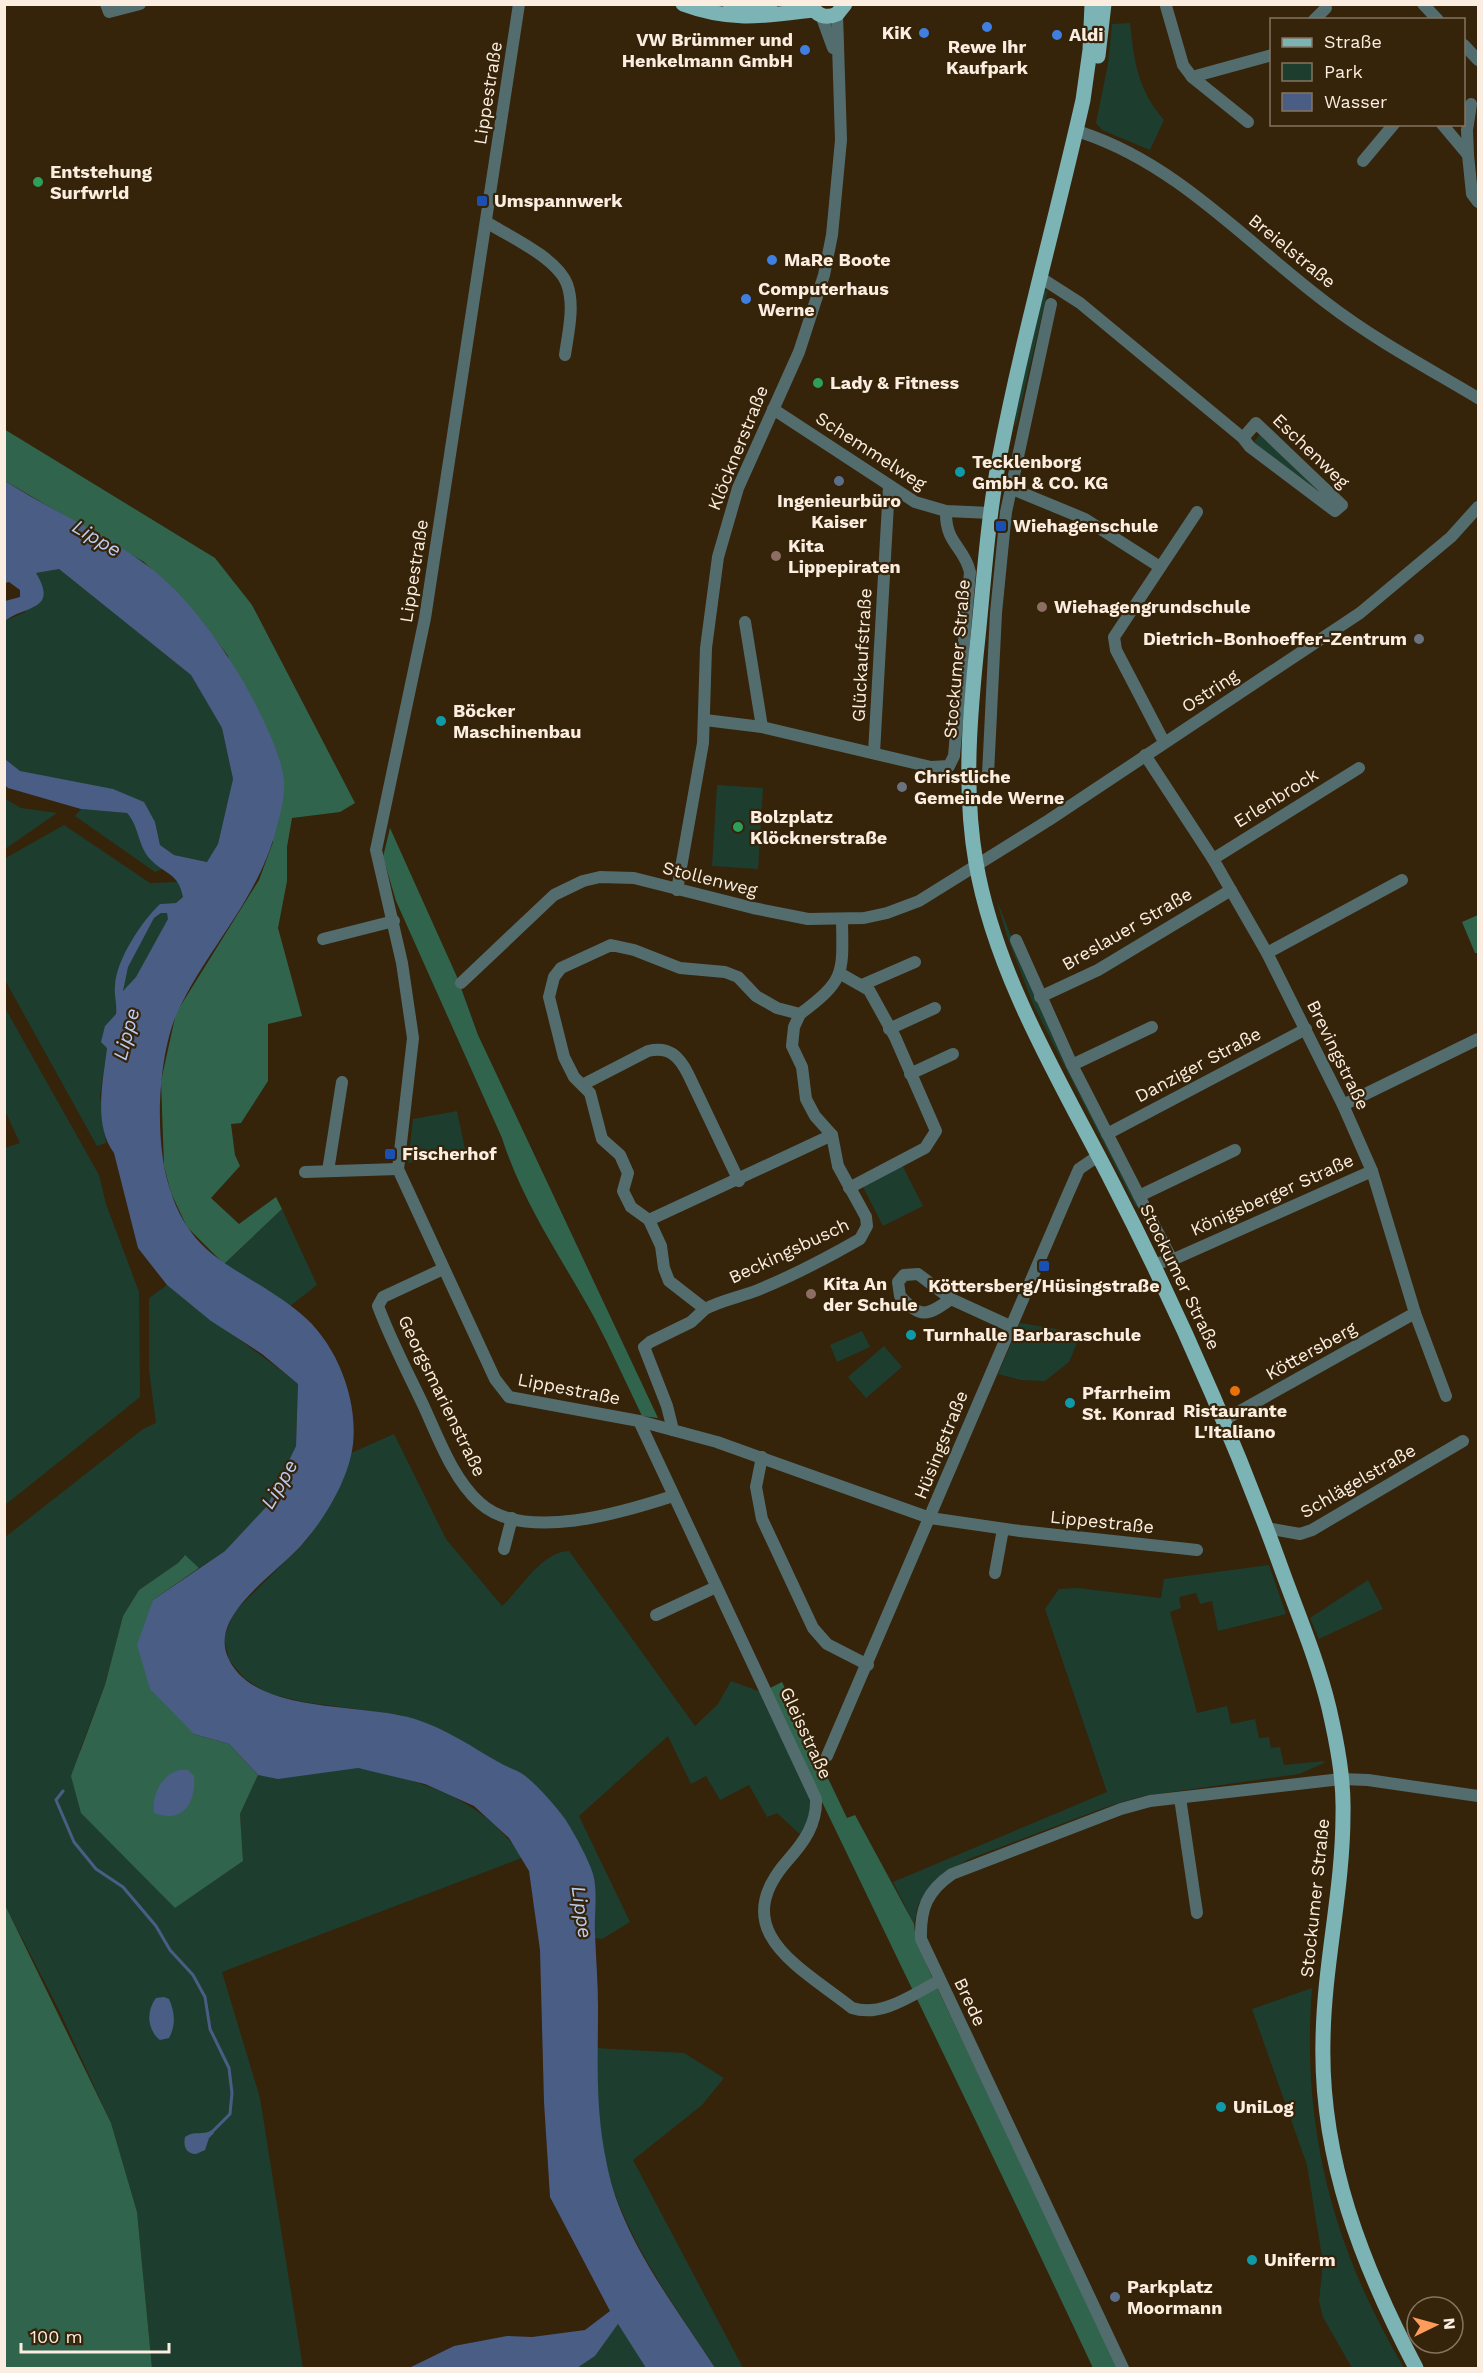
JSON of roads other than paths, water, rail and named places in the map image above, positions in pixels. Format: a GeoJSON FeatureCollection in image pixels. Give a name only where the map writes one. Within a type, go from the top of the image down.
{"type":"FeatureCollection","features":[{"type":"Feature","properties":{"kind":"main road"},"geometry":{"type":"LineString","coordinates":[[683,4],[708,12],[745,17],[841,9]]}},
{"type":"Feature","properties":{"kind":"main road"},"geometry":{"type":"LineString","coordinates":[[730,4],[770,4]]}},
{"type":"Feature","properties":{"kind":"main road","name":"Stockumer Straße"},"geometry":{"type":"LineString","coordinates":[[1092,4],[1090,50],[1083,100],[1061,200],[1013,393],[991,513],[969,730],[970,812],[976,866],[994,928],[1030,1022],[1153,1264],[1224,1420],[1324,1688],[1341,1779],[1342,1849],[1323,2036],[1325,2111],[1340,2190],[1355,2235],[1376,2287],[1416,2368]]}},
{"type":"Feature","properties":{"kind":"main road","name":"Stockumer Straße"},"geometry":{"type":"LineString","coordinates":[[1061,200],[1083,133],[1100,44],[1104,4]]}},
{"type":"Feature","properties":{"kind":"street"},"geometry":{"type":"LineString","coordinates":[[106,4],[109,12],[140,4]]}},
{"type":"Feature","properties":{"kind":"street","name":"Lippestraße"},"geometry":{"type":"LineString","coordinates":[[519,4],[425,618],[376,850],[394,921],[413,1038],[398,1169],[503,1394],[523,1401],[639,1420],[762,1457],[930,1518],[1003,1529],[1197,1550]]}},
{"type":"Feature","properties":{"kind":"street"},"geometry":{"type":"LineString","coordinates":[[1423,4],[1436,18]]}},
{"type":"Feature","properties":{"kind":"street"},"geometry":{"type":"LineString","coordinates":[[1166,6],[1183,65],[1192,77],[1248,122]]}},
{"type":"Feature","properties":{"kind":"street","name":"Klöcknerstraße"},"geometry":{"type":"LineString","coordinates":[[677,890],[700,769],[705,720],[706,648],[718,557],[738,488],[799,352],[824,275],[832,235],[841,140],[837,61],[841,9]]}},
{"type":"Feature","properties":{"kind":"street","name":"Klöcknerstraße"},"geometry":{"type":"LineString","coordinates":[[815,10],[837,61]]}},
{"type":"Feature","properties":{"kind":"street"},"geometry":{"type":"LineString","coordinates":[[1465,46],[1479,60]]}},
{"type":"Feature","properties":{"kind":"street"},"geometry":{"type":"LineString","coordinates":[[1192,77],[1212,69],[1270,56]]}},
{"type":"Feature","properties":{"kind":"street"},"geometry":{"type":"LineString","coordinates":[[1471,104],[1467,130],[1468,155],[1471,188],[1479,202]]}},
{"type":"Feature","properties":{"kind":"street"},"geometry":{"type":"LineString","coordinates":[[1363,161],[1392,126]]}},
{"type":"Feature","properties":{"kind":"street"},"geometry":{"type":"LineString","coordinates":[[1444,126],[1468,155]]}},
{"type":"Feature","properties":{"kind":"street","name":"Breielstraße"},"geometry":{"type":"LineString","coordinates":[[1083,133],[1130,153],[1171,178],[1328,305],[1479,398]]}},
{"type":"Feature","properties":{"kind":"street"},"geometry":{"type":"LineString","coordinates":[[486,222],[543,257],[562,275],[567,285],[571,312],[565,355]]}},
{"type":"Feature","properties":{"kind":"street","name":"Eschenweg"},"geometry":{"type":"LineString","coordinates":[[1041,278],[1054,284],[1080,303],[1243,438],[1250,447],[1335,512],[1342,505],[1257,423],[1243,438]]}},
{"type":"Feature","properties":{"kind":"street","name":"Stockumer Straße"},"geometry":{"type":"LineString","coordinates":[[988,774],[997,591],[1010,488],[1051,304]]}},
{"type":"Feature","properties":{"kind":"street","name":"Schemmelweg"},"geometry":{"type":"LineString","coordinates":[[773,409],[889,486],[927,507],[946,511],[991,513]]}},
{"type":"Feature","properties":{"kind":"street","name":"Glückaufstraße"},"geometry":{"type":"LineString","coordinates":[[874,753],[889,486]]}},
{"type":"Feature","properties":{"kind":"street"},"geometry":{"type":"LineString","coordinates":[[1010,488],[1084,519],[1160,567]]}},
{"type":"Feature","properties":{"kind":"street","name":"Ostring"},"geometry":{"type":"LineString","coordinates":[[976,866],[1360,613],[1451,537],[1479,507]]}},
{"type":"Feature","properties":{"kind":"street","name":"Stockumer Straße"},"geometry":{"type":"LineString","coordinates":[[874,753],[938,768],[949,766],[953,761],[970,572],[947,533],[946,511]]}},
{"type":"Feature","properties":{"kind":"street"},"geometry":{"type":"LineString","coordinates":[[1164,742],[1114,644],[1114,637],[1197,512]]}},
{"type":"Feature","properties":{"kind":"street"},"geometry":{"type":"LineString","coordinates":[[745,622],[762,727]]}},
{"type":"Feature","properties":{"kind":"street"},"geometry":{"type":"LineString","coordinates":[[705,720],[762,727],[874,753]]}},
{"type":"Feature","properties":{"kind":"street","name":"Brevingstraße"},"geometry":{"type":"LineString","coordinates":[[1145,754],[1213,859],[1267,953],[1343,1105],[1372,1171],[1415,1313],[1446,1396]]}},
{"type":"Feature","properties":{"kind":"street","name":"Erlenbrock"},"geometry":{"type":"LineString","coordinates":[[1213,859],[1359,768]]}},
{"type":"Feature","properties":{"kind":"street","name":"Stollenweg"},"geometry":{"type":"LineString","coordinates":[[461,983],[539,908],[568,887],[612,876],[634,878],[781,915],[842,920],[887,913],[912,904],[951,883],[976,866]]}},
{"type":"Feature","properties":{"kind":"street"},"geometry":{"type":"LineString","coordinates":[[1267,953],[1402,880]]}},
{"type":"Feature","properties":{"kind":"street","name":"Breslauer Straße"},"geometry":{"type":"LineString","coordinates":[[1040,997],[1098,970],[1231,891]]}},
{"type":"Feature","properties":{"kind":"street"},"geometry":{"type":"LineString","coordinates":[[649,1221],[739,1181],[832,1135],[814,1116],[806,1099],[805,1078],[792,1046],[794,1027],[800,1014],[820,999],[841,974],[842,920]]}},
{"type":"Feature","properties":{"kind":"street"},"geometry":{"type":"LineString","coordinates":[[323,939],[394,921]]}},
{"type":"Feature","properties":{"kind":"street","name":"Stockumer Straße"},"geometry":{"type":"LineString","coordinates":[[1016,940],[1072,1065],[1172,1260]]}},
{"type":"Feature","properties":{"kind":"street"},"geometry":{"type":"LineString","coordinates":[[705,1309],[669,1281],[664,1268],[661,1246],[649,1221],[631,1208],[623,1191],[628,1173],[620,1155],[602,1139],[598,1129],[597,1110],[584,1084],[574,1077],[564,1057],[551,1006],[549,988],[561,968],[610,945],[634,950],[680,968],[725,972],[738,977],[756,996],[777,1008],[800,1014]]}},
{"type":"Feature","properties":{"kind":"street"},"geometry":{"type":"LineString","coordinates":[[862,985],[915,962]]}},
{"type":"Feature","properties":{"kind":"street"},"geometry":{"type":"LineString","coordinates":[[841,974],[869,990],[935,1124],[934,1137],[925,1148],[849,1188]]}},
{"type":"Feature","properties":{"kind":"street"},"geometry":{"type":"LineString","coordinates":[[889,1029],[935,1008]]}},
{"type":"Feature","properties":{"kind":"street"},"geometry":{"type":"LineString","coordinates":[[1072,1065],[1152,1027]]}},
{"type":"Feature","properties":{"kind":"street","name":"Danziger Straße"},"geometry":{"type":"LineString","coordinates":[[1107,1134],[1306,1029]]}},
{"type":"Feature","properties":{"kind":"street"},"geometry":{"type":"LineString","coordinates":[[1343,1105],[1479,1039]]}},
{"type":"Feature","properties":{"kind":"street"},"geometry":{"type":"LineString","coordinates":[[584,1084],[648,1051],[656,1049],[672,1052],[680,1058],[739,1181]]}},
{"type":"Feature","properties":{"kind":"street"},"geometry":{"type":"LineString","coordinates":[[910,1074],[953,1054]]}},
{"type":"Feature","properties":{"kind":"street"},"geometry":{"type":"LineString","coordinates":[[328,1171],[342,1082]]}},
{"type":"Feature","properties":{"kind":"street","name":"Beckingsbusch"},"geometry":{"type":"LineString","coordinates":[[673,1430],[669,1412],[644,1347],[691,1322],[705,1309],[720,1301],[762,1288],[860,1239],[867,1226],[866,1217],[838,1166],[832,1135]]}},
{"type":"Feature","properties":{"kind":"street","name":"Stockumer Straße"},"geometry":{"type":"LineString","coordinates":[[1139,1196],[1235,1150]]}},
{"type":"Feature","properties":{"kind":"street","name":"Hüsingstraße"},"geometry":{"type":"LineString","coordinates":[[827,1756],[1079,1169],[1098,1156]]}},
{"type":"Feature","properties":{"kind":"street"},"geometry":{"type":"LineString","coordinates":[[305,1172],[398,1169]]}},
{"type":"Feature","properties":{"kind":"street","name":"Königsberger Straße"},"geometry":{"type":"LineString","coordinates":[[1153,1264],[1172,1260],[1372,1171]]}},
{"type":"Feature","properties":{"kind":"street","name":"Georgsmarienstraße"},"geometry":{"type":"LineString","coordinates":[[443,1269],[383,1297],[378,1306],[433,1427],[465,1486],[489,1510],[512,1518],[537,1521],[577,1521],[631,1510],[673,1496]]}},
{"type":"Feature","properties":{"kind":"street"},"geometry":{"type":"LineString","coordinates":[[951,1299],[1010,1326]]}},
{"type":"Feature","properties":{"kind":"street","name":"Köttersberg"},"geometry":{"type":"LineString","coordinates":[[1224,1420],[1415,1313]]}},
{"type":"Feature","properties":{"kind":"street","name":"Gleisstraße"},"geometry":{"type":"LineString","coordinates":[[639,1420],[816,1799],[815,1817],[809,1831],[772,1880],[766,1894],[762,1909],[768,1932],[785,1955],[852,2008],[864,2012],[874,2012],[889,2006],[939,1981]]}},
{"type":"Feature","properties":{"kind":"street","name":"Schlägelstraße"},"geometry":{"type":"LineString","coordinates":[[1266,1528],[1300,1534],[1312,1530],[1463,1441]]}},
{"type":"Feature","properties":{"kind":"street"},"geometry":{"type":"LineString","coordinates":[[762,1457],[756,1487],[762,1519],[813,1628],[827,1644],[868,1665]]}},
{"type":"Feature","properties":{"kind":"street"},"geometry":{"type":"LineString","coordinates":[[504,1549],[512,1518]]}},
{"type":"Feature","properties":{"kind":"street"},"geometry":{"type":"LineString","coordinates":[[995,1573],[1003,1529]]}},
{"type":"Feature","properties":{"kind":"street"},"geometry":{"type":"LineString","coordinates":[[656,1615],[716,1587]]}},
{"type":"Feature","properties":{"kind":"street","name":"Brede"},"geometry":{"type":"LineString","coordinates":[[1123,2368],[921,1939],[920,1920],[923,1907],[937,1884],[952,1874],[1121,1809],[1150,1801],[1341,1779],[1368,1780],[1479,1796]]}},
{"type":"Feature","properties":{"kind":"street"},"geometry":{"type":"LineString","coordinates":[[1180,1798],[1197,1912]]}},
{"type":"Feature","properties":{"kind":"water","name":"Lippe"},"geometry":{"type":"Polygon","coordinates":[[[5,481],[125,550],[171,586],[198,616],[233,665],[255,703],[274,745],[284,782],[283,800],[268,856],[245,902],[190,988],[171,1029],[166,1049],[161,1094],[163,1161],[177,1207],[189,1229],[203,1246],[220,1260],[300,1313],[324,1339],[342,1372],[352,1408],[354,1426],[351,1457],[336,1495],[305,1541],[238,1608],[229,1623],[225,1639],[227,1655],[240,1675],[259,1688],[283,1698],[393,1714],[438,1728],[524,1775],[546,1795],[565,1819],[591,1868],[596,1896],[599,2105],[603,2144],[614,2192],[637,2245],[667,2296],[715,2368],[646,2368],[618,2324],[595,2356],[577,2368],[409,2368],[454,2346],[507,2336],[532,2337],[585,2330],[610,2311],[550,2197],[544,2102],[540,1950],[529,1871],[509,1838],[474,1806],[425,1784],[358,1768],[278,1779],[258,1775],[229,1744],[194,1734],[150,1689],[137,1645],[153,1600],[225,1551],[267,1506],[296,1446],[298,1384],[262,1354],[211,1321],[167,1285],[138,1248],[114,1153],[103,1129],[101,1102],[107,1048],[101,1042],[105,1026],[116,1014],[116,976],[125,953],[146,920],[160,904],[176,903],[183,897],[181,889],[174,878],[146,854],[127,813],[81,809],[8,788],[5,785],[5,759],[20,771],[113,789],[144,802],[155,822],[160,845],[174,855],[207,862],[218,844],[233,779],[222,728],[191,675],[59,569],[36,573],[44,594],[42,601],[5,621],[5,601],[20,597],[20,590],[9,582],[5,583],[5,481]],[[161,913],[154,918],[128,967],[123,991],[136,977],[168,919],[167,913],[161,913]]]}},
{"type":"Feature","properties":{"kind":"water"},"geometry":{"type":"Polygon","coordinates":[[[179,1770],[188,1770],[194,1776],[190,1802],[180,1813],[173,1816],[154,1813],[156,1793],[159,1787],[167,1777],[179,1770]]]}},
{"type":"Feature","properties":{"kind":"water"},"geometry":{"type":"Polygon","coordinates":[[[156,1998],[169,1999],[171,2004],[174,2024],[169,2038],[160,2040],[152,2031],[149,2014],[156,1998]]]}},
{"type":"Feature","properties":{"kind":"water"},"geometry":{"type":"Polygon","coordinates":[[[212,2130],[214,2133],[209,2138],[205,2150],[196,2154],[188,2151],[184,2143],[185,2137],[212,2130]]]}},
{"type":"Feature","properties":{"kind":"waterway"},"geometry":{"type":"LineString","coordinates":[[63,1791],[56,1800],[74,1842],[96,1869],[123,1887],[156,1926],[170,1950],[193,1975],[205,1997],[210,2029],[229,2068],[232,2093],[230,2114],[213,2131]]}},
{"type":"Feature","properties":{"kind":"place","name":"Rewe Ihr Kaufpark"},"geometry":{"type":"Point","coordinates":[987,27]}},
{"type":"Feature","properties":{"kind":"place","name":"KiK"},"geometry":{"type":"Point","coordinates":[924,33]}},
{"type":"Feature","properties":{"kind":"place","name":"Aldi"},"geometry":{"type":"Point","coordinates":[1057,35]}},
{"type":"Feature","properties":{"kind":"place","name":"VW Brümmer und Henkelmann GmbH"},"geometry":{"type":"Point","coordinates":[805,50]}},
{"type":"Feature","properties":{"kind":"place","name":"Entstehung Surfwrld"},"geometry":{"type":"Point","coordinates":[38,182]}},
{"type":"Feature","properties":{"kind":"place","name":"Umspannwerk"},"geometry":{"type":"Point","coordinates":[482,201]}},
{"type":"Feature","properties":{"kind":"place","name":"MaRe Boote"},"geometry":{"type":"Point","coordinates":[772,260]}},
{"type":"Feature","properties":{"kind":"place","name":"Computerhaus Werne"},"geometry":{"type":"Point","coordinates":[746,299]}},
{"type":"Feature","properties":{"kind":"place","name":"Lady & Fitness"},"geometry":{"type":"Point","coordinates":[818,383]}},
{"type":"Feature","properties":{"kind":"place","name":"Tecklenborg GmbH & CO. KG"},"geometry":{"type":"Point","coordinates":[960,472]}},
{"type":"Feature","properties":{"kind":"place","name":"Ingenieurbüro Kaiser"},"geometry":{"type":"Point","coordinates":[839,481]}},
{"type":"Feature","properties":{"kind":"place","name":"Wiehagenschule"},"geometry":{"type":"Point","coordinates":[1001,526]}},
{"type":"Feature","properties":{"kind":"place","name":"Kita Lippepiraten"},"geometry":{"type":"Point","coordinates":[776,556]}},
{"type":"Feature","properties":{"kind":"place","name":"Wiehagengrundschule"},"geometry":{"type":"Point","coordinates":[1042,607]}},
{"type":"Feature","properties":{"kind":"place","name":"Dietrich-Bonhoeffer-Zentrum"},"geometry":{"type":"Point","coordinates":[1419,639]}},
{"type":"Feature","properties":{"kind":"place","name":"Böcker Maschinenbau"},"geometry":{"type":"Point","coordinates":[441,721]}},
{"type":"Feature","properties":{"kind":"place","name":"Christliche Gemeinde Werne"},"geometry":{"type":"Point","coordinates":[902,787]}},
{"type":"Feature","properties":{"kind":"place","name":"Bolzplatz Klöcknerstraße"},"geometry":{"type":"Point","coordinates":[738,827]}},
{"type":"Feature","properties":{"kind":"place","name":"Fischerhof"},"geometry":{"type":"Point","coordinates":[390,1154]}},
{"type":"Feature","properties":{"kind":"place","name":"Köttersberg/Hüsingstraße"},"geometry":{"type":"Point","coordinates":[1044,1266]}},
{"type":"Feature","properties":{"kind":"place","name":"Kita An der Schule"},"geometry":{"type":"Point","coordinates":[811,1294]}},
{"type":"Feature","properties":{"kind":"place","name":"Turnhalle Barbaraschule"},"geometry":{"type":"Point","coordinates":[911,1335]}},
{"type":"Feature","properties":{"kind":"place","name":"Ristaurante L'Italiano"},"geometry":{"type":"Point","coordinates":[1235,1391]}},
{"type":"Feature","properties":{"kind":"place","name":"Pfarrheim St. Konrad"},"geometry":{"type":"Point","coordinates":[1070,1403]}},
{"type":"Feature","properties":{"kind":"place","name":"UniLog"},"geometry":{"type":"Point","coordinates":[1221,2107]}},
{"type":"Feature","properties":{"kind":"place","name":"Uniferm"},"geometry":{"type":"Point","coordinates":[1252,2260]}},
{"type":"Feature","properties":{"kind":"place","name":"Parkplatz Moormann"},"geometry":{"type":"Point","coordinates":[1115,2297]}}]}
